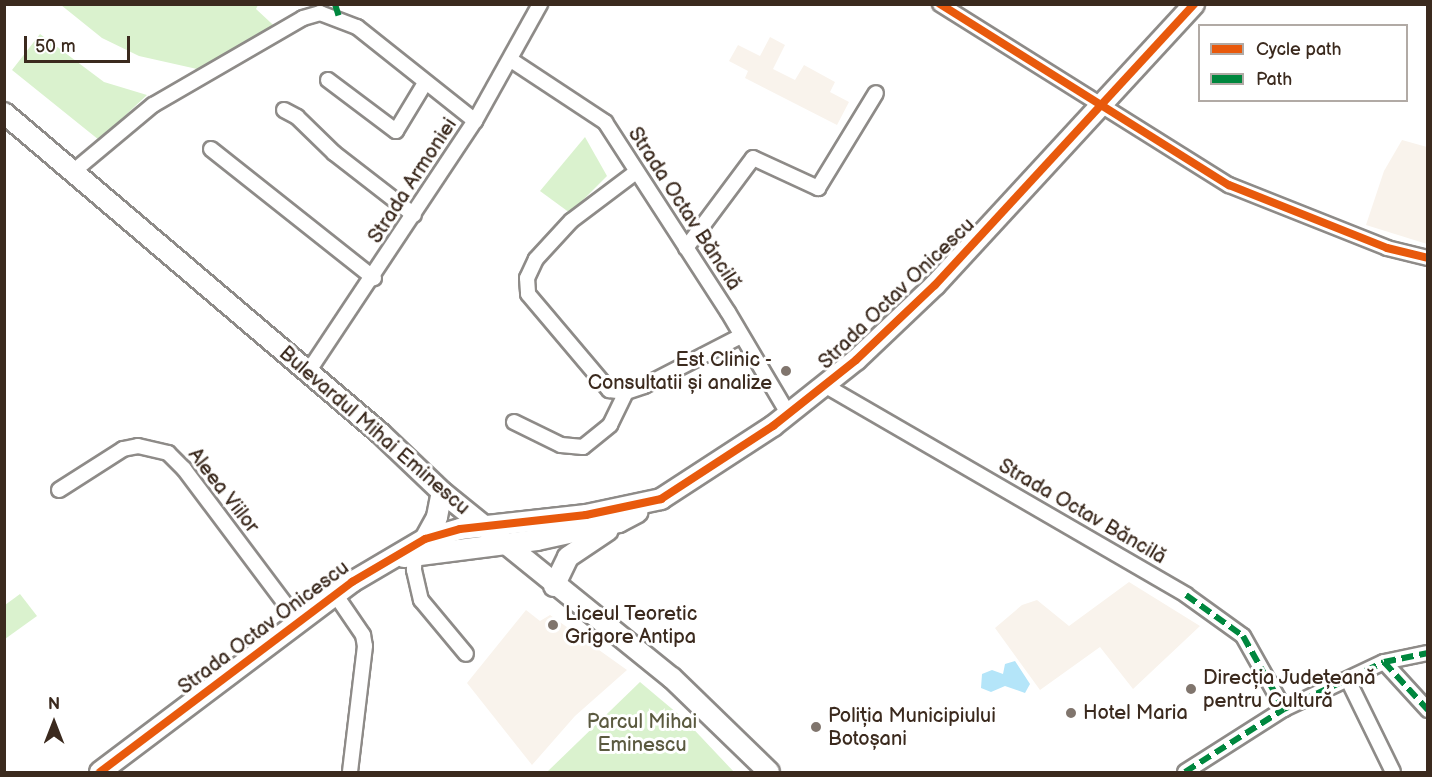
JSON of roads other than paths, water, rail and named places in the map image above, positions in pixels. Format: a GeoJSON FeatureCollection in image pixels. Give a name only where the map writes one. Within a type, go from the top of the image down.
{"type":"FeatureCollection","features":[{"type":"Feature","properties":{"kind":"street","name":"Strada Armoniei"},"geometry":{"type":"LineString","coordinates":[[308,372],[374,278],[476,121],[540,4]]}},
{"type":"Feature","properties":{"kind":"street"},"geometry":{"type":"LineString","coordinates":[[940,4],[1229,185],[1387,248],[1428,258]]}},
{"type":"Feature","properties":{"kind":"street","name":"Strada Octav Onicescu"},"geometry":{"type":"LineString","coordinates":[[101,772],[335,594],[389,560],[485,525],[586,515],[661,499],[789,415],[826,386],[935,285],[1103,106],[1194,4]]}},
{"type":"Feature","properties":{"kind":"street"},"geometry":{"type":"LineString","coordinates":[[74,171],[153,105],[303,18],[320,13],[337,11],[425,83],[476,121]]}},
{"type":"Feature","properties":{"kind":"street","name":"Strada Octav Băncilă"},"geometry":{"type":"LineString","coordinates":[[511,60],[605,122],[789,415]]}},
{"type":"Feature","properties":{"kind":"street"},"geometry":{"type":"LineString","coordinates":[[328,80],[396,131],[425,83]]}},
{"type":"Feature","properties":{"kind":"street"},"geometry":{"type":"LineString","coordinates":[[686,248],[753,158],[818,188],[876,93]]}},
{"type":"Feature","properties":{"kind":"street"},"geometry":{"type":"LineString","coordinates":[[284,110],[297,117],[334,153],[414,215]]}},
{"type":"Feature","properties":{"kind":"street","name":"Bulevardul Mihai Eminescu"},"geometry":{"type":"LineString","coordinates":[[4,113],[308,372],[442,492],[485,525],[554,586],[672,678],[769,772]]}},
{"type":"Feature","properties":{"kind":"street"},"geometry":{"type":"LineString","coordinates":[[211,149],[374,278]]}},
{"type":"Feature","properties":{"kind":"street"},"geometry":{"type":"LineString","coordinates":[[636,172],[571,221],[536,259],[527,278],[528,294],[588,370],[609,390],[626,392],[741,336]]}},
{"type":"Feature","properties":{"kind":"street","name":"Strada Octav Băncilă"},"geometry":{"type":"LineString","coordinates":[[826,386],[1186,595],[1243,636],[1284,709]]}},
{"type":"Feature","properties":{"kind":"street"},"geometry":{"type":"LineString","coordinates":[[514,422],[561,446],[583,447],[610,425],[626,392]]}},
{"type":"Feature","properties":{"kind":"street","name":"Aleea Viilor"},"geometry":{"type":"LineString","coordinates":[[59,490],[123,449],[138,446],[168,453],[192,478],[299,622]]}},
{"type":"Feature","properties":{"kind":"street"},"geometry":{"type":"LineString","coordinates":[[442,492],[437,517],[420,547],[414,570],[421,600],[466,654]]}},
{"type":"Feature","properties":{"kind":"street"},"geometry":{"type":"LineString","coordinates":[[554,586],[568,557],[619,522],[661,499]]}},
{"type":"Feature","properties":{"kind":"street"},"geometry":{"type":"LineString","coordinates":[[420,547],[509,546],[619,522]]}},
{"type":"Feature","properties":{"kind":"street"},"geometry":{"type":"LineString","coordinates":[[335,594],[363,635],[365,646],[350,772]]}},
{"type":"Feature","properties":{"kind":"street"},"geometry":{"type":"LineString","coordinates":[[1185,772],[1284,709],[1384,662],[1428,652]]}},
{"type":"Feature","properties":{"kind":"street"},"geometry":{"type":"LineString","coordinates":[[1384,662],[1428,710]]}},
{"type":"Feature","properties":{"kind":"street"},"geometry":{"type":"LineString","coordinates":[[1348,680],[1393,772]]}},
{"type":"Feature","properties":{"kind":"water"},"geometry":{"type":"Polygon","coordinates":[[[1015,661],[1030,684],[1025,693],[1005,686],[991,692],[981,688],[982,674],[992,670],[1003,674],[1005,664],[1015,661]]]}},
{"type":"Feature","properties":{"kind":"place","name":"Est Clinic - Consultatii și analize"},"geometry":{"type":"Point","coordinates":[786,371]}},
{"type":"Feature","properties":{"kind":"place","name":"Liceul Teoretic Grigore Antipa"},"geometry":{"type":"Point","coordinates":[553,625]}},
{"type":"Feature","properties":{"kind":"place","name":"Direcția Județeană pentru Cultură"},"geometry":{"type":"Point","coordinates":[1191,689]}},
{"type":"Feature","properties":{"kind":"place","name":"Hotel Maria"},"geometry":{"type":"Point","coordinates":[1071,713]}},
{"type":"Feature","properties":{"kind":"place","name":"Poliția Municipiului Botoșani"},"geometry":{"type":"Point","coordinates":[816,727]}},
{"type":"Feature","properties":{"kind":"park label","name":"Parcul Mihai Eminescu"},"geometry":{"type":"Point","coordinates":[642,734]}}]}
